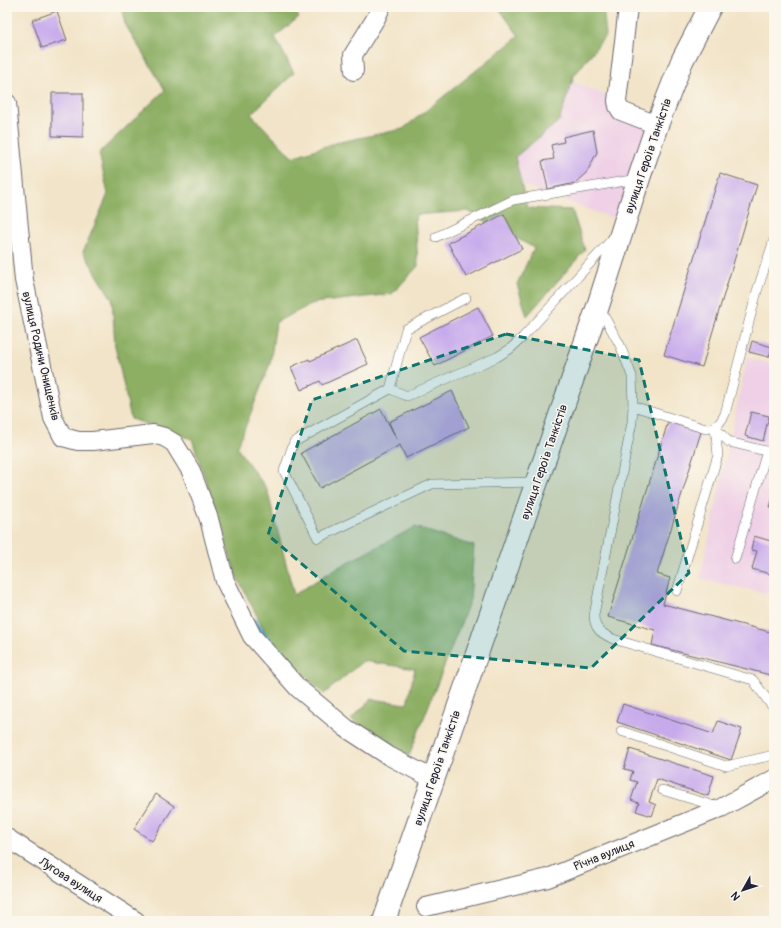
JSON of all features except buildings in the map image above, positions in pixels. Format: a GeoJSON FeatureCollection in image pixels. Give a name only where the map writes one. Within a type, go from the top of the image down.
{"type":"FeatureCollection","features":[{"type":"Feature","properties":{"kind":"main road","name":"вулиця Героїв Танкістів"},"geometry":{"type":"LineString","coordinates":[[384,921],[598,306],[657,125],[682,61],[710,7]]}},
{"type":"Feature","properties":{"kind":"street"},"geometry":{"type":"LineString","coordinates":[[354,71],[353,55],[376,18],[381,7]]}},
{"type":"Feature","properties":{"kind":"street"},"geometry":{"type":"LineString","coordinates":[[628,7],[617,101],[618,106],[621,111],[657,125]]}},
{"type":"Feature","properties":{"kind":"street","name":"вулиця Родини Онищенків"},"geometry":{"type":"LineString","coordinates":[[7,103],[24,280],[53,418],[63,437],[78,441],[93,441],[153,434],[164,436],[174,443],[191,471],[209,519],[225,581],[252,636],[298,688],[346,728],[389,756],[433,779]]}},
{"type":"Feature","properties":{"kind":"street","name":"Річна вулиця"},"geometry":{"type":"LineString","coordinates":[[426,907],[548,878],[721,808],[774,779]]}},
{"type":"Feature","properties":{"kind":"street","name":"Лугова вулиця"},"geometry":{"type":"LineString","coordinates":[[7,838],[136,921]]}},
{"type":"Feature","properties":{"kind":"lane"},"geometry":{"type":"LineString","coordinates":[[436,237],[513,200],[639,178]]}},
{"type":"Feature","properties":{"kind":"lane"},"geometry":{"type":"LineString","coordinates":[[390,389],[407,396],[497,357],[510,348],[523,337],[625,225]]}},
{"type":"Feature","properties":{"kind":"lane"},"geometry":{"type":"LineString","coordinates":[[633,406],[706,429],[715,428],[720,423],[725,414],[757,291],[774,240]]}},
{"type":"Feature","properties":{"kind":"lane"},"geometry":{"type":"LineString","coordinates":[[466,298],[406,329],[390,389],[294,442],[284,471],[318,538],[432,484],[537,482]]}},
{"type":"Feature","properties":{"kind":"lane"},"geometry":{"type":"LineString","coordinates":[[598,306],[620,345],[632,376],[633,406],[632,422],[594,615],[594,624],[599,632],[613,639],[753,680],[771,705],[774,706]]}},
{"type":"Feature","properties":{"kind":"lane"},"geometry":{"type":"LineString","coordinates":[[715,428],[729,442],[770,452],[735,559]]}},
{"type":"Feature","properties":{"kind":"lane"},"geometry":{"type":"LineString","coordinates":[[677,591],[718,455],[715,428]]}},
{"type":"Feature","properties":{"kind":"lane"},"geometry":{"type":"LineString","coordinates":[[621,731],[726,766],[774,755]]}},
{"type":"Feature","properties":{"kind":"lane"},"geometry":{"type":"LineString","coordinates":[[662,790],[721,808]]}},
{"type":"Feature","properties":{"kind":"highlighted area"},"geometry":{"type":"Polygon","coordinates":[[[506,334],[639,360],[689,573],[591,668],[404,651],[268,535],[312,400],[506,334]]]}},
{"type":"Feature","properties":{"kind":"shaded area"},"geometry":{"type":"Polygon","coordinates":[[[553,73],[653,116],[615,219],[502,177],[553,73]]]}},
{"type":"Feature","properties":{"kind":"shaded area"},"geometry":{"type":"Polygon","coordinates":[[[747,358],[774,364],[774,595],[700,579],[747,358]]]}},
{"type":"Feature","properties":{"kind":"green space"},"geometry":{"type":"Polygon","coordinates":[[[121,7],[292,7],[299,17],[275,37],[294,73],[251,114],[292,157],[335,143],[403,129],[519,36],[498,7],[603,7],[606,35],[574,76],[559,121],[515,157],[527,208],[572,210],[585,250],[527,316],[517,284],[534,248],[468,211],[415,215],[418,266],[392,294],[314,303],[276,322],[270,364],[237,448],[267,489],[294,595],[333,570],[415,527],[474,546],[470,600],[409,756],[351,719],[371,699],[407,704],[415,669],[363,661],[324,694],[271,643],[236,575],[192,439],[131,419],[115,346],[112,299],[83,252],[108,194],[99,153],[165,90],[125,24],[121,7]]]}},
{"type":"Feature","properties":{"kind":"waterway"},"geometry":{"type":"LineString","coordinates":[[254,622],[280,654]]}}]}
